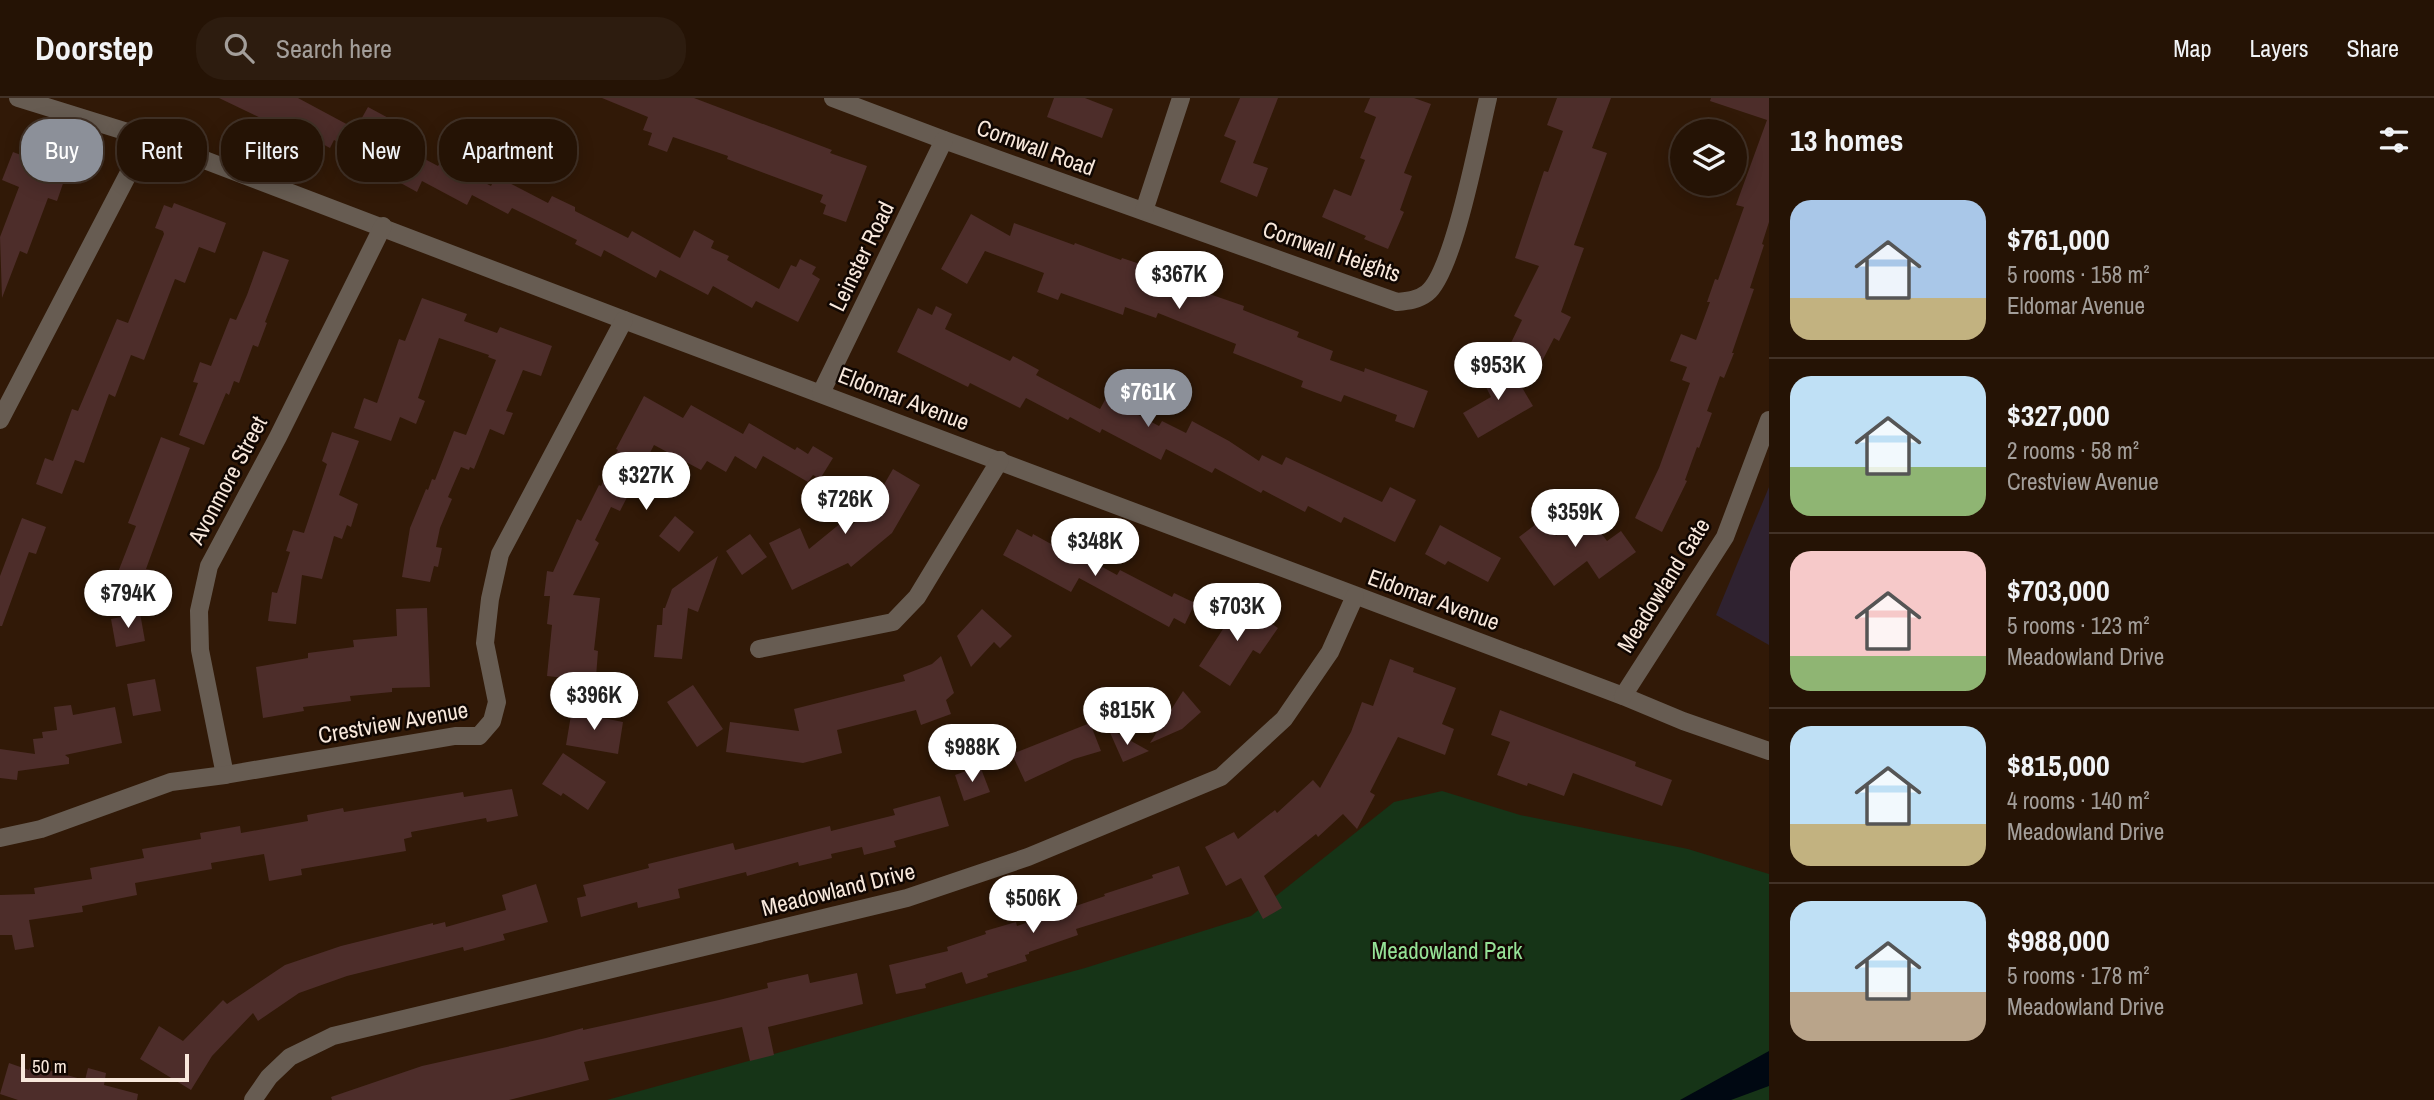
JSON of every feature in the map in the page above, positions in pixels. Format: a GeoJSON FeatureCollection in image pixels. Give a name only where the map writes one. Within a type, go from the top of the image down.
{"type":"FeatureCollection","features":[{"type":"Feature","properties":{"kind":"street","name":"Eldomar Avenue"},"geometry":{"type":"LineString","coordinates":[[18,98],[117,128]]}},
{"type":"Feature","properties":{"kind":"street","name":"Cornwall Road"},"geometry":{"type":"LineString","coordinates":[[833,98],[858,103],[944,140],[1144,211]]}},
{"type":"Feature","properties":{"kind":"street"},"geometry":{"type":"LineString","coordinates":[[1144,211],[1181,98]]}},
{"type":"Feature","properties":{"kind":"street","name":"Cornwall Heights"},"geometry":{"type":"LineString","coordinates":[[1144,211],[1397,302],[1414,300],[1429,292],[1438,279],[1465,204],[1488,98]]}},
{"type":"Feature","properties":{"kind":"street","name":"Leinster Road"},"geometry":{"type":"LineString","coordinates":[[821,393],[944,140]]}},
{"type":"Feature","properties":{"kind":"street","name":"Eldomar Avenue"},"geometry":{"type":"LineString","coordinates":[[207,160],[1683,721],[1769,751]]}},
{"type":"Feature","properties":{"kind":"street"},"geometry":{"type":"LineString","coordinates":[[0,420],[125,182]]}},
{"type":"Feature","properties":{"kind":"street","name":"Avonmore Street"},"geometry":{"type":"LineString","coordinates":[[225,775],[200,650],[199,611],[209,566],[278,436],[383,226]]}},
{"type":"Feature","properties":{"kind":"street","name":"Crestview Avenue"},"geometry":{"type":"LineString","coordinates":[[0,838],[41,828],[170,782],[455,736],[479,736],[492,721],[497,702],[485,643],[489,599],[500,554],[624,320]]}},
{"type":"Feature","properties":{"kind":"street","name":"Meadowland Gate"},"geometry":{"type":"LineString","coordinates":[[1623,696],[1725,537],[1769,420]]}},
{"type":"Feature","properties":{"kind":"street"},"geometry":{"type":"LineString","coordinates":[[759,649],[892,622],[916,597],[1000,460]]}},
{"type":"Feature","properties":{"kind":"street","name":"Meadowland Drive"},"geometry":{"type":"LineString","coordinates":[[253,1100],[269,1077],[290,1056],[333,1036],[907,898],[1028,857],[1221,777],[1284,719],[1329,652],[1355,596]]}},
{"type":"Feature","properties":{"kind":"shaded area"},"geometry":{"type":"Polygon","coordinates":[[[1769,487],[1769,645],[1716,615],[1769,487]]]}},
{"type":"Feature","properties":{"kind":"shaded area"},"geometry":{"type":"Polygon","coordinates":[[[1769,1051],[1769,1086],[1731,1100],[1680,1100],[1769,1051]]]}},
{"type":"Feature","properties":{"kind":"green space","name":"Meadowland Park"},"geometry":{"type":"Polygon","coordinates":[[[1442,791],[1520,815],[1688,849],[1769,874],[1769,1100],[607,1100],[1085,968],[1251,916],[1394,802],[1442,791]]]}},
{"type":"Feature","properties":{"kind":"building"},"geometry":{"type":"Polygon","coordinates":[[[219,98],[298,98],[337,119],[337,142],[334,140],[330,148],[323,144],[323,119],[263,119],[219,98]]]}},
{"type":"Feature","properties":{"kind":"building"},"geometry":{"type":"Polygon","coordinates":[[[602,98],[694,98],[867,166],[846,222],[823,214],[826,205],[820,202],[823,195],[727,159],[728,156],[673,137],[667,152],[648,145],[652,133],[643,130],[648,117],[602,98]]]}},
{"type":"Feature","properties":{"kind":"building"},"geometry":{"type":"Polygon","coordinates":[[[1054,98],[1085,98],[1113,109],[1102,138],[1047,117],[1054,98]]]}},
{"type":"Feature","properties":{"kind":"building"},"geometry":{"type":"Polygon","coordinates":[[[1240,98],[1278,98],[1253,163],[1268,168],[1257,197],[1220,182],[1236,141],[1224,136],[1240,98]]]}},
{"type":"Feature","properties":{"kind":"building"},"geometry":{"type":"Polygon","coordinates":[[[1370,98],[1414,98],[1431,104],[1404,173],[1412,176],[1400,210],[1404,212],[1388,249],[1322,217],[1334,189],[1351,196],[1365,160],[1360,158],[1376,117],[1364,112],[1370,98]]]}},
{"type":"Feature","properties":{"kind":"building"},"geometry":{"type":"Polygon","coordinates":[[[1557,98],[1611,98],[1592,148],[1607,153],[1574,245],[1584,248],[1561,312],[1571,317],[1559,341],[1554,338],[1539,367],[1508,349],[1522,320],[1514,316],[1539,266],[1515,258],[1544,171],[1548,172],[1563,131],[1547,125],[1557,98]]]}},
{"type":"Feature","properties":{"kind":"building"},"geometry":{"type":"Polygon","coordinates":[[[1711,98],[1769,98],[1769,222],[1750,288],[1754,289],[1734,353],[1724,378],[1720,376],[1707,411],[1712,413],[1699,448],[1697,447],[1685,480],[1687,481],[1662,532],[1635,518],[1659,468],[1690,383],[1682,380],[1687,367],[1670,361],[1681,334],[1696,340],[1715,279],[1718,280],[1744,207],[1736,205],[1739,196],[1747,196],[1747,175],[1767,120],[1710,101],[1711,98]]]}},
{"type":"Feature","properties":{"kind":"building"},"geometry":{"type":"Polygon","coordinates":[[[368,107],[390,119],[361,119],[368,107]]]}},
{"type":"Feature","properties":{"kind":"building"},"geometry":{"type":"Polygon","coordinates":[[[13,152],[21,155],[21,182],[64,182],[57,201],[48,198],[27,254],[20,251],[2,298],[0,237],[19,187],[2,180],[13,152]]]}},
{"type":"Feature","properties":{"kind":"building"},"geometry":{"type":"Polygon","coordinates":[[[425,159],[439,164],[439,182],[483,182],[491,186],[493,182],[508,182],[548,203],[552,196],[628,238],[632,231],[680,258],[694,230],[714,241],[711,248],[729,256],[727,260],[779,289],[791,265],[796,267],[800,259],[816,267],[812,274],[820,279],[798,322],[756,301],[752,308],[713,286],[708,295],[660,270],[656,278],[604,250],[601,257],[575,244],[577,240],[512,208],[508,214],[472,195],[467,205],[424,182],[425,159]]]}},
{"type":"Feature","properties":{"kind":"building"},"geometry":{"type":"Polygon","coordinates":[[[399,182],[422,182],[417,192],[399,182]]]}},
{"type":"Feature","properties":{"kind":"building"},"geometry":{"type":"Polygon","coordinates":[[[174,203],[226,223],[215,253],[199,247],[185,283],[175,279],[144,360],[131,355],[115,397],[109,394],[84,463],[75,460],[62,494],[36,484],[45,458],[53,461],[72,409],[78,411],[117,319],[128,323],[164,234],[155,228],[164,205],[172,208],[174,203]]]}},
{"type":"Feature","properties":{"kind":"building"},"geometry":{"type":"Polygon","coordinates":[[[971,214],[1010,236],[1014,223],[1074,245],[1075,243],[1149,267],[1299,332],[1297,337],[1333,351],[1330,360],[1364,372],[1365,368],[1428,391],[1414,428],[1395,421],[1397,415],[1344,395],[1341,402],[1301,387],[1303,381],[1233,353],[1236,344],[1158,313],[1156,318],[1125,307],[1123,315],[1061,293],[1058,300],[1037,292],[1044,273],[985,251],[967,284],[941,269],[971,214]]]}},
{"type":"Feature","properties":{"kind":"building"},"geometry":{"type":"Polygon","coordinates":[[[263,251],[289,260],[258,347],[253,345],[239,383],[234,381],[229,395],[226,393],[204,445],[179,435],[198,383],[193,382],[200,362],[211,366],[230,318],[236,320],[263,251]]]}},
{"type":"Feature","properties":{"kind":"building"},"geometry":{"type":"Polygon","coordinates":[[[422,298],[467,314],[464,321],[497,333],[500,327],[552,346],[541,376],[523,370],[506,411],[513,413],[504,435],[490,429],[474,469],[461,467],[448,497],[452,499],[440,528],[436,547],[442,548],[438,567],[434,566],[430,582],[402,577],[410,528],[426,489],[428,490],[432,479],[435,480],[454,431],[466,435],[496,360],[488,357],[489,355],[439,338],[418,398],[425,401],[416,424],[400,417],[391,441],[354,428],[364,398],[377,403],[399,339],[405,341],[422,298]]]}},
{"type":"Feature","properties":{"kind":"building"},"geometry":{"type":"Polygon","coordinates":[[[936,306],[952,314],[945,329],[1010,361],[1013,356],[1039,370],[1036,375],[1100,409],[1106,398],[1159,426],[1162,421],[1186,433],[1192,421],[1259,461],[1262,455],[1282,465],[1286,457],[1382,502],[1390,487],[1416,500],[1395,542],[1344,517],[1341,523],[1308,506],[1305,512],[1263,490],[1261,493],[1215,468],[1212,473],[1166,449],[1161,460],[1102,429],[1100,433],[1070,417],[1068,420],[1026,398],[1020,408],[970,383],[968,387],[897,352],[918,308],[932,315],[936,306]]]}},
{"type":"Feature","properties":{"kind":"building"},"geometry":{"type":"Polygon","coordinates":[[[1508,364],[1533,406],[1478,438],[1463,413],[1491,397],[1482,379],[1508,364]]]}},
{"type":"Feature","properties":{"kind":"building"},"geometry":{"type":"Polygon","coordinates":[[[644,396],[683,418],[691,405],[743,434],[749,423],[795,450],[797,447],[808,454],[813,446],[833,458],[820,479],[813,475],[808,482],[763,456],[756,469],[735,456],[726,472],[707,461],[701,470],[654,445],[620,511],[611,507],[595,540],[599,543],[573,595],[600,598],[594,650],[598,651],[596,677],[591,676],[591,681],[547,676],[552,625],[547,624],[550,596],[544,596],[547,571],[553,572],[577,519],[581,521],[599,485],[601,486],[618,450],[616,449],[644,396]]]}},
{"type":"Feature","properties":{"kind":"building"},"geometry":{"type":"Polygon","coordinates":[[[332,432],[359,441],[339,495],[358,504],[351,527],[347,525],[342,539],[334,536],[322,579],[302,575],[296,624],[268,621],[272,592],[277,593],[290,552],[286,551],[293,530],[304,533],[327,464],[322,461],[332,432]]]}},
{"type":"Feature","properties":{"kind":"building"},"geometry":{"type":"Polygon","coordinates":[[[161,437],[190,448],[146,569],[151,570],[140,596],[113,585],[136,526],[128,523],[161,437]]]}},
{"type":"Feature","properties":{"kind":"building"},"geometry":{"type":"Polygon","coordinates":[[[893,469],[920,485],[892,533],[851,567],[848,563],[792,590],[769,543],[800,528],[809,549],[847,518],[852,525],[868,512],[893,469]]]}},
{"type":"Feature","properties":{"kind":"building"},"geometry":{"type":"Polygon","coordinates":[[[1587,514],[1607,541],[1621,531],[1636,552],[1599,579],[1587,561],[1554,586],[1519,537],[1544,518],[1556,536],[1587,514]]]}},
{"type":"Feature","properties":{"kind":"building"},"geometry":{"type":"Polygon","coordinates":[[[675,516],[694,532],[679,552],[659,536],[675,516]]]}},
{"type":"Feature","properties":{"kind":"building"},"geometry":{"type":"Polygon","coordinates":[[[22,518],[46,527],[36,554],[29,552],[0,626],[0,576],[22,518]]]}},
{"type":"Feature","properties":{"kind":"building"},"geometry":{"type":"Polygon","coordinates":[[[1440,525],[1501,558],[1488,582],[1448,561],[1445,565],[1425,554],[1440,525]]]}},
{"type":"Feature","properties":{"kind":"building"},"geometry":{"type":"Polygon","coordinates":[[[1017,529],[1032,537],[1033,534],[1062,550],[1064,546],[1117,575],[1120,570],[1172,597],[1174,593],[1195,603],[1185,624],[1174,618],[1169,627],[1079,578],[1071,592],[1003,555],[1017,529]]]}},
{"type":"Feature","properties":{"kind":"building"},"geometry":{"type":"Polygon","coordinates":[[[750,534],[767,557],[742,575],[726,551],[750,534]]]}},
{"type":"Feature","properties":{"kind":"building"},"geometry":{"type":"Polygon","coordinates":[[[718,556],[698,612],[688,608],[682,659],[654,657],[657,625],[662,625],[663,608],[672,589],[718,556]]]}},
{"type":"Feature","properties":{"kind":"building"},"geometry":{"type":"Polygon","coordinates":[[[1237,600],[1278,628],[1260,654],[1253,650],[1230,686],[1199,666],[1223,629],[1220,627],[1237,600]]]}},
{"type":"Feature","properties":{"kind":"building"},"geometry":{"type":"Polygon","coordinates":[[[427,608],[430,687],[392,688],[392,692],[350,696],[351,701],[303,707],[304,711],[263,718],[256,667],[308,658],[308,653],[354,647],[353,640],[397,636],[396,609],[427,608]]]}},
{"type":"Feature","properties":{"kind":"building"},"geometry":{"type":"Polygon","coordinates":[[[982,609],[1012,636],[1000,648],[994,642],[971,667],[957,636],[982,609]]]}},
{"type":"Feature","properties":{"kind":"building"},"geometry":{"type":"Polygon","coordinates":[[[140,613],[145,641],[116,647],[111,619],[140,613]]]}},
{"type":"Feature","properties":{"kind":"building"},"geometry":{"type":"Polygon","coordinates":[[[941,656],[954,693],[946,700],[951,714],[921,725],[916,710],[837,730],[842,753],[803,763],[726,752],[730,722],[799,731],[794,709],[905,681],[903,675],[932,664],[941,656]]]}},
{"type":"Feature","properties":{"kind":"building"},"geometry":{"type":"Polygon","coordinates":[[[1390,659],[1414,668],[1413,672],[1456,688],[1442,724],[1454,729],[1445,755],[1398,737],[1370,792],[1375,795],[1357,829],[1343,814],[1318,837],[1316,834],[1264,876],[1282,908],[1263,919],[1241,878],[1226,886],[1205,847],[1234,832],[1238,839],[1275,810],[1277,813],[1313,780],[1320,788],[1351,732],[1362,702],[1373,706],[1390,659]]]}},
{"type":"Feature","properties":{"kind":"building"},"geometry":{"type":"Polygon","coordinates":[[[155,679],[161,711],[133,716],[127,684],[155,679]]]}},
{"type":"Feature","properties":{"kind":"building"},"geometry":{"type":"Polygon","coordinates":[[[693,685],[723,729],[697,747],[667,702],[693,685]]]}},
{"type":"Feature","properties":{"kind":"building"},"geometry":{"type":"Polygon","coordinates":[[[1183,691],[1201,712],[1182,729],[1150,743],[1183,691]]]}},
{"type":"Feature","properties":{"kind":"building"},"geometry":{"type":"Polygon","coordinates":[[[71,705],[73,715],[115,707],[122,743],[65,755],[69,758],[69,764],[18,771],[17,780],[0,778],[0,749],[35,754],[33,739],[43,738],[42,732],[57,730],[54,707],[71,705]]]}},
{"type":"Feature","properties":{"kind":"building"},"geometry":{"type":"Polygon","coordinates":[[[572,709],[594,712],[593,716],[623,722],[618,754],[566,745],[572,709]]]}},
{"type":"Feature","properties":{"kind":"building"},"geometry":{"type":"Polygon","coordinates":[[[1500,710],[1636,762],[1635,766],[1672,780],[1662,806],[1573,773],[1564,796],[1497,775],[1510,742],[1491,735],[1500,710]]]}},
{"type":"Feature","properties":{"kind":"building"},"geometry":{"type":"Polygon","coordinates":[[[1090,723],[1101,751],[1074,759],[1025,782],[1012,754],[1090,723]]]}},
{"type":"Feature","properties":{"kind":"building"},"geometry":{"type":"Polygon","coordinates":[[[1108,728],[1149,751],[1123,762],[1108,728]]]}},
{"type":"Feature","properties":{"kind":"building"},"geometry":{"type":"Polygon","coordinates":[[[563,753],[606,782],[588,810],[563,793],[561,796],[542,784],[563,753]]]}},
{"type":"Feature","properties":{"kind":"building"},"geometry":{"type":"Polygon","coordinates":[[[980,766],[990,792],[964,801],[955,775],[980,766]]]}},
{"type":"Feature","properties":{"kind":"building"},"geometry":{"type":"Polygon","coordinates":[[[512,789],[518,816],[487,822],[486,818],[411,832],[412,837],[404,839],[406,851],[301,869],[302,875],[269,881],[264,854],[211,863],[212,869],[135,883],[137,895],[82,906],[83,912],[29,920],[34,947],[15,950],[12,935],[0,935],[0,895],[35,894],[34,888],[92,879],[90,868],[144,858],[142,849],[201,839],[200,833],[240,826],[241,833],[308,821],[307,815],[343,808],[344,812],[463,792],[464,797],[512,789]]]}},
{"type":"Feature","properties":{"kind":"building"},"geometry":{"type":"Polygon","coordinates":[[[940,796],[949,826],[894,841],[896,847],[864,855],[862,847],[831,854],[832,858],[799,866],[798,862],[747,876],[746,872],[678,889],[680,898],[638,908],[637,902],[581,917],[577,898],[586,896],[583,885],[649,868],[648,864],[733,843],[735,850],[830,826],[831,831],[895,815],[893,809],[940,796]]]}},
{"type":"Feature","properties":{"kind":"building"},"geometry":{"type":"Polygon","coordinates":[[[1179,866],[1189,894],[1076,929],[1078,935],[1029,952],[1025,955],[1027,961],[987,974],[988,977],[966,984],[962,972],[925,984],[926,988],[896,994],[889,965],[948,951],[947,947],[986,934],[985,931],[1016,922],[1017,926],[1105,896],[1104,894],[1153,878],[1152,875],[1179,866]]]}},
{"type":"Feature","properties":{"kind":"building"},"geometry":{"type":"Polygon","coordinates":[[[536,884],[548,922],[503,934],[505,940],[464,951],[463,947],[347,976],[299,993],[258,1021],[253,1013],[212,1056],[191,1090],[140,1059],[159,1026],[183,1041],[223,1000],[227,1004],[285,965],[341,946],[433,923],[445,922],[446,927],[506,910],[502,895],[536,884]]]}},
{"type":"Feature","properties":{"kind":"building"},"geometry":{"type":"Polygon","coordinates":[[[857,973],[863,1004],[768,1027],[774,1055],[750,1061],[742,1027],[584,1062],[589,1080],[509,1100],[332,1100],[331,1097],[422,1066],[583,1028],[719,1000],[768,988],[767,983],[808,974],[810,983],[857,973]]]}},
{"type":"Feature","properties":{"kind":"building"},"geometry":{"type":"Polygon","coordinates":[[[33,1059],[50,1064],[48,1070],[85,1080],[88,1068],[106,1073],[104,1085],[138,1094],[137,1100],[18,1100],[0,1094],[9,1063],[29,1070],[33,1059]]]}}]}
